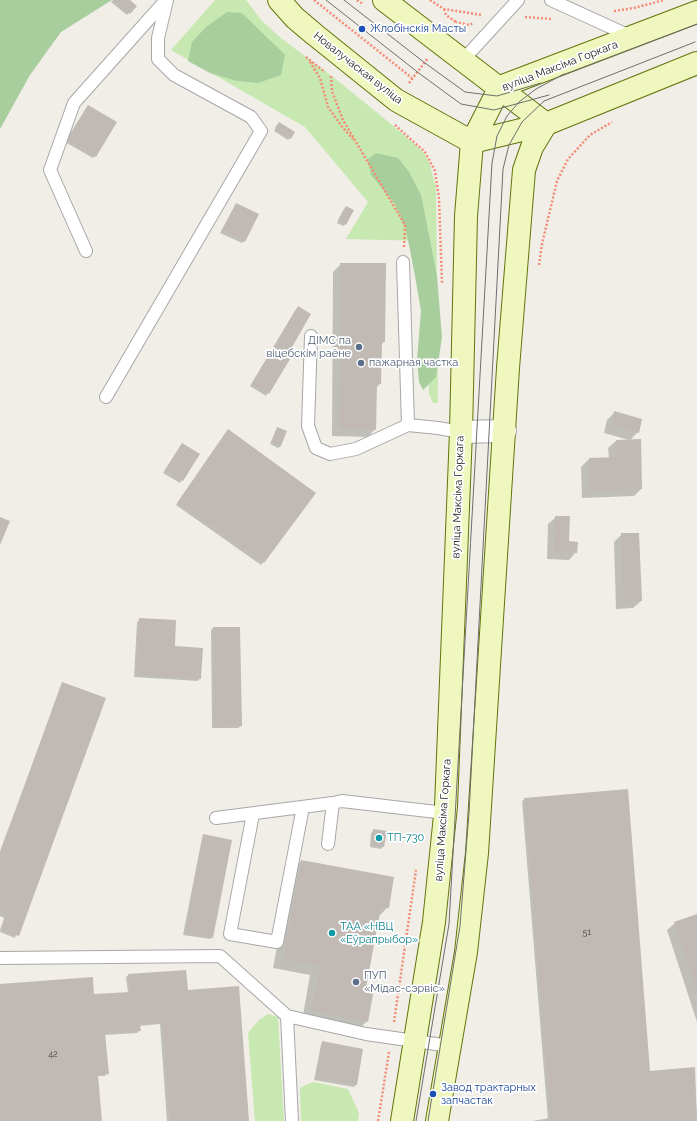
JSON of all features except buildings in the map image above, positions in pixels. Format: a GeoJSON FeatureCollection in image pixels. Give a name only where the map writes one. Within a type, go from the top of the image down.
{"type":"FeatureCollection","features":[{"type":"Feature","properties":{"kind":"main road","name":"Новалучаская вуліца"},"geometry":{"type":"LineString","coordinates":[[279,0],[295,18],[396,100],[472,142]]}},
{"type":"Feature","properties":{"kind":"main road"},"geometry":{"type":"LineString","coordinates":[[384,0],[464,59],[546,124]]}},
{"type":"Feature","properties":{"kind":"main road","name":"вуліца Максіма Горкага"},"geometry":{"type":"LineString","coordinates":[[402,1121],[434,922],[445,813],[461,432],[466,216],[472,142],[500,87],[697,12]]}},
{"type":"Feature","properties":{"kind":"main road"},"geometry":{"type":"LineString","coordinates":[[472,142],[546,124],[697,63]]}},
{"type":"Feature","properties":{"kind":"main road"},"geometry":{"type":"LineString","coordinates":[[437,1121],[466,952],[477,852],[504,431],[524,170],[532,147],[546,124]]}},
{"type":"Feature","properties":{"kind":"street"},"geometry":{"type":"LineString","coordinates":[[461,432],[504,431]]}},
{"type":"Feature","properties":{"kind":"lane"},"geometry":{"type":"LineString","coordinates":[[86,251],[50,170],[74,103],[166,0]]}},
{"type":"Feature","properties":{"kind":"lane"},"geometry":{"type":"LineString","coordinates":[[106,397],[261,130],[251,116],[174,75],[158,59],[158,38],[166,0]]}},
{"type":"Feature","properties":{"kind":"lane"},"geometry":{"type":"LineString","coordinates":[[464,59],[518,0]]}},
{"type":"Feature","properties":{"kind":"lane"},"geometry":{"type":"LineString","coordinates":[[550,0],[633,37]]}},
{"type":"Feature","properties":{"kind":"lane"},"geometry":{"type":"LineString","coordinates":[[403,262],[408,425]]}},
{"type":"Feature","properties":{"kind":"lane"},"geometry":{"type":"LineString","coordinates":[[311,336],[308,426],[316,448],[330,454],[356,449],[408,425],[461,432]]}},
{"type":"Feature","properties":{"kind":"lane"},"geometry":{"type":"LineString","coordinates":[[216,818],[342,801],[445,813]]}},
{"type":"Feature","properties":{"kind":"lane"},"geometry":{"type":"LineString","coordinates":[[328,844],[333,803]]}},
{"type":"Feature","properties":{"kind":"lane"},"geometry":{"type":"LineString","coordinates":[[253,814],[230,934],[277,942],[303,807]]}},
{"type":"Feature","properties":{"kind":"lane"},"geometry":{"type":"LineString","coordinates":[[0,958],[220,956],[286,1016],[366,1034],[450,1046]]}},
{"type":"Feature","properties":{"kind":"lane"},"geometry":{"type":"LineString","coordinates":[[286,1016],[292,1121]]}},
{"type":"Feature","properties":{"kind":"path"},"geometry":{"type":"LineString","coordinates":[[314,0],[412,78]]}},
{"type":"Feature","properties":{"kind":"path"},"geometry":{"type":"LineString","coordinates":[[444,9],[446,15],[456,22]]}},
{"type":"Feature","properties":{"kind":"path"},"geometry":{"type":"LineString","coordinates":[[303,54],[337,80]]}},
{"type":"Feature","properties":{"kind":"path"},"geometry":{"type":"LineString","coordinates":[[309,59],[320,78],[328,107],[343,128],[356,142]]}},
{"type":"Feature","properties":{"kind":"path"},"geometry":{"type":"LineString","coordinates":[[331,76],[332,92],[343,120],[405,226],[403,262]]}},
{"type":"Feature","properties":{"kind":"path"},"geometry":{"type":"LineString","coordinates":[[539,268],[542,244],[557,180],[568,158],[590,135],[616,120]]}},
{"type":"Feature","properties":{"kind":"path"},"geometry":{"type":"LineString","coordinates":[[391,121],[425,152],[435,171],[438,198],[442,284]]}},
{"type":"Feature","properties":{"kind":"path"},"geometry":{"type":"LineString","coordinates":[[438,198],[445,200]]}},
{"type":"Feature","properties":{"kind":"path"},"geometry":{"type":"LineString","coordinates":[[544,209],[550,210]]}},
{"type":"Feature","properties":{"kind":"path"},"geometry":{"type":"LineString","coordinates":[[378,1121],[417,869]]}},
{"type":"Feature","properties":{"kind":"green space"},"geometry":{"type":"Polygon","coordinates":[[[0,0],[112,0],[61,32],[30,75],[0,129],[0,0]]]}},
{"type":"Feature","properties":{"kind":"green space"},"geometry":{"type":"Polygon","coordinates":[[[215,0],[246,0],[262,21],[282,39],[337,80],[408,138],[424,153],[429,162],[436,187],[438,403],[433,403],[429,394],[424,241],[346,239],[368,202],[305,127],[171,50],[215,0]]]}},
{"type":"Feature","properties":{"kind":"green space"},"geometry":{"type":"Polygon","coordinates":[[[227,12],[242,13],[285,55],[281,75],[258,83],[237,81],[210,73],[188,61],[192,42],[206,27],[227,12]]]}},
{"type":"Feature","properties":{"kind":"green space"},"geometry":{"type":"Polygon","coordinates":[[[376,153],[398,158],[409,172],[421,195],[437,276],[442,337],[436,377],[423,390],[419,382],[417,359],[421,311],[406,230],[395,204],[371,175],[368,159],[376,153]]]}},
{"type":"Feature","properties":{"kind":"green space"},"geometry":{"type":"Polygon","coordinates":[[[268,1014],[278,1017],[284,1121],[255,1121],[248,1033],[259,1020],[268,1014]]]}},
{"type":"Feature","properties":{"kind":"green space"},"geometry":{"type":"Polygon","coordinates":[[[313,1082],[348,1089],[359,1113],[358,1121],[301,1121],[300,1088],[313,1082]]]}},
{"type":"Feature","properties":{"kind":"tram line"},"geometry":{"type":"LineString","coordinates":[[326,0],[420,74],[461,104],[494,110],[549,95]]}},
{"type":"Feature","properties":{"kind":"tram line"},"geometry":{"type":"LineString","coordinates":[[344,0],[465,92],[497,96],[541,83]]}},
{"type":"Feature","properties":{"kind":"tram line"},"geometry":{"type":"LineString","coordinates":[[560,76],[697,24]]}},
{"type":"Feature","properties":{"kind":"tram line"},"geometry":{"type":"LineString","coordinates":[[428,1121],[460,926],[469,813],[503,169],[509,145],[522,122],[544,101],[695,42]]}},
{"type":"Feature","properties":{"kind":"tram line"},"geometry":{"type":"LineString","coordinates":[[416,1121],[449,924],[492,163],[497,136],[507,116],[519,102],[536,89],[564,74]]}},
{"type":"Feature","properties":{"kind":"place","name":"Жлобінскія Масты"},"geometry":{"type":"Point","coordinates":[362,29]}},
{"type":"Feature","properties":{"kind":"place","name":"ДІМС па віцебскім раёне"},"geometry":{"type":"Point","coordinates":[359,347]}},
{"type":"Feature","properties":{"kind":"place","name":"пажарная частка"},"geometry":{"type":"Point","coordinates":[361,363]}},
{"type":"Feature","properties":{"kind":"place","name":"ТП-730"},"geometry":{"type":"Point","coordinates":[379,838]}},
{"type":"Feature","properties":{"kind":"place","name":"ТАА «НВЦ «Еўрапрыбор»"},"geometry":{"type":"Point","coordinates":[332,933]}},
{"type":"Feature","properties":{"kind":"place","name":"ПУП «Мідас-сэрвіс»"},"geometry":{"type":"Point","coordinates":[356,982]}},
{"type":"Feature","properties":{"kind":"place","name":"Завод трактарных запчастак"},"geometry":{"type":"Point","coordinates":[433,1094]}}]}
